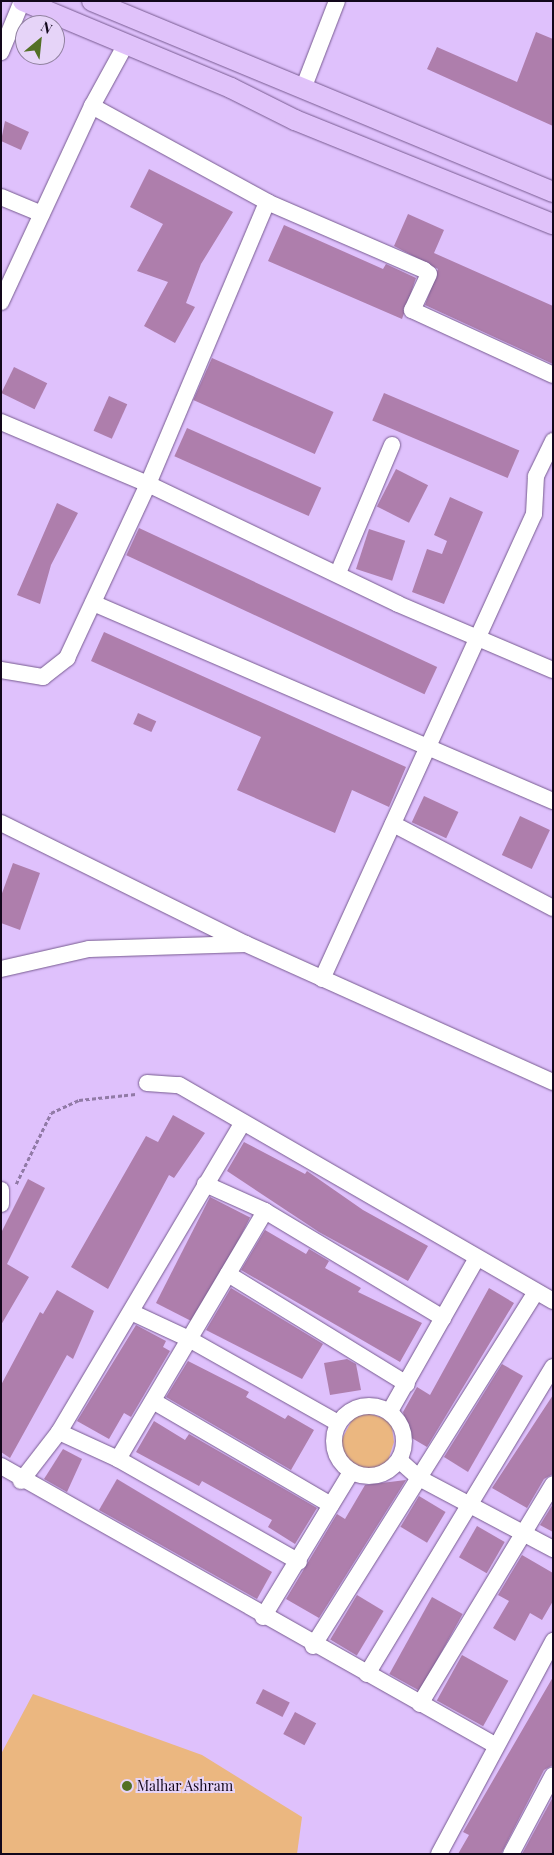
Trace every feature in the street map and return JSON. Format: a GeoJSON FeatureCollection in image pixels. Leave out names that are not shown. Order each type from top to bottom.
{"type":"FeatureCollection","features":[{"type":"Feature","properties":{"kind":"main road"},"geometry":{"type":"LineString","coordinates":[[23,1],[126,44],[295,120],[553,224]]}},
{"type":"Feature","properties":{"kind":"main road"},"geometry":{"type":"LineString","coordinates":[[92,1],[553,192]]}},
{"type":"Feature","properties":{"kind":"street"},"geometry":{"type":"LineString","coordinates":[[1,52],[23,1]]}},
{"type":"Feature","properties":{"kind":"street"},"geometry":{"type":"LineString","coordinates":[[303,89],[338,1]]}},
{"type":"Feature","properties":{"kind":"street"},"geometry":{"type":"LineString","coordinates":[[1,302],[92,106],[126,44]]}},
{"type":"Feature","properties":{"kind":"street"},"geometry":{"type":"LineString","coordinates":[[92,106],[267,202],[424,270],[429,274],[412,310],[553,375]]}},
{"type":"Feature","properties":{"kind":"street"},"geometry":{"type":"LineString","coordinates":[[1,197],[42,214]]}},
{"type":"Feature","properties":{"kind":"street"},"geometry":{"type":"LineString","coordinates":[[1,670],[16,676],[54,673],[67,658],[148,484],[267,202]]}},
{"type":"Feature","properties":{"kind":"street"},"geometry":{"type":"LineString","coordinates":[[1,422],[148,484],[338,574],[553,670]]}},
{"type":"Feature","properties":{"kind":"street"},"geometry":{"type":"LineString","coordinates":[[322,979],[534,514],[536,476],[553,441]]}},
{"type":"Feature","properties":{"kind":"street"},"geometry":{"type":"LineString","coordinates":[[338,574],[392,445]]}},
{"type":"Feature","properties":{"kind":"street"},"geometry":{"type":"LineString","coordinates":[[93,603],[429,745],[553,801]]}},
{"type":"Feature","properties":{"kind":"street"},"geometry":{"type":"LineString","coordinates":[[1,823],[246,944],[553,1082]]}},
{"type":"Feature","properties":{"kind":"street"},"geometry":{"type":"LineString","coordinates":[[393,824],[553,908]]}},
{"type":"Feature","properties":{"kind":"street"},"geometry":{"type":"LineString","coordinates":[[1,968],[89,949],[246,944]]}},
{"type":"Feature","properties":{"kind":"street"},"geometry":{"type":"LineString","coordinates":[[147,1083],[179,1085],[553,1302]]}},
{"type":"Feature","properties":{"kind":"street"},"geometry":{"type":"LineString","coordinates":[[21,1481],[59,1432],[243,1122]]}},
{"type":"Feature","properties":{"kind":"street"},"geometry":{"type":"LineString","coordinates":[[205,1184],[265,1211],[443,1318]]}},
{"type":"Feature","properties":{"kind":"street"},"geometry":{"type":"LineString","coordinates":[[118,1459],[265,1211]]}},
{"type":"Feature","properties":{"kind":"street"},"geometry":{"type":"LineString","coordinates":[[390,1411],[477,1258]]}},
{"type":"Feature","properties":{"kind":"street"},"geometry":{"type":"LineString","coordinates":[[228,1274],[407,1384]]}},
{"type":"Feature","properties":{"kind":"street"},"geometry":{"type":"LineString","coordinates":[[312,1646],[536,1292]]}},
{"type":"Feature","properties":{"kind":"street"},"geometry":{"type":"LineString","coordinates":[[131,1312],[189,1339],[338,1423]]}},
{"type":"Feature","properties":{"kind":"street"},"geometry":{"type":"LineString","coordinates":[[367,1674],[467,1504],[553,1367]]}},
{"type":"Feature","properties":{"kind":"street"},"geometry":{"type":"LineString","coordinates":[[153,1400],[331,1505]]}},
{"type":"Feature","properties":{"kind":"street"},"geometry":{"type":"LineString","coordinates":[[360,1407],[390,1411],[403,1433],[399,1460],[378,1476],[351,1472],[334,1450],[338,1423],[360,1407]]}},
{"type":"Feature","properties":{"kind":"street"},"geometry":{"type":"LineString","coordinates":[[59,1432],[118,1459],[299,1562]]}},
{"type":"Feature","properties":{"kind":"street"},"geometry":{"type":"LineString","coordinates":[[399,1460],[419,1478],[521,1534],[553,1549]]}},
{"type":"Feature","properties":{"kind":"street"},"geometry":{"type":"LineString","coordinates":[[1,1466],[21,1481],[312,1646],[367,1674],[495,1745]]}},
{"type":"Feature","properties":{"kind":"street"},"geometry":{"type":"LineString","coordinates":[[263,1617],[299,1562],[351,1472]]}},
{"type":"Feature","properties":{"kind":"street"},"geometry":{"type":"LineString","coordinates":[[420,1704],[521,1534],[553,1484]]}},
{"type":"Feature","properties":{"kind":"street"},"geometry":{"type":"LineString","coordinates":[[439,1854],[495,1745],[553,1641]]}},
{"type":"Feature","properties":{"kind":"street"},"geometry":{"type":"LineString","coordinates":[[511,1854],[553,1775]]}},
{"type":"Feature","properties":{"kind":"path"},"geometry":{"type":"LineString","coordinates":[[2,1197],[10,1193],[28,1164],[51,1114],[79,1100],[135,1095],[147,1083]]}},
{"type":"Feature","properties":{"kind":"shaded area"},"geometry":{"type":"Polygon","coordinates":[[[368,1413],[391,1421],[394,1442],[385,1470],[348,1466],[341,1441],[353,1418],[368,1413]]]}},
{"type":"Feature","properties":{"kind":"shaded area","name":"Malhar Ashram"},"geometry":{"type":"Polygon","coordinates":[[[33,1694],[202,1755],[302,1817],[297,1854],[1,1854],[1,1754],[33,1694]]]}},
{"type":"Feature","properties":{"kind":"building"},"geometry":{"type":"Polygon","coordinates":[[[536,32],[553,39],[553,126],[427,69],[437,47],[517,82],[536,32]]]}},
{"type":"Feature","properties":{"kind":"building"},"geometry":{"type":"Polygon","coordinates":[[[5,121],[29,132],[21,150],[1,141],[5,121]]]}},
{"type":"Feature","properties":{"kind":"building"},"geometry":{"type":"Polygon","coordinates":[[[149,169],[233,212],[201,264],[186,303],[195,307],[175,343],[144,326],[168,282],[137,271],[163,224],[130,207],[149,169]]]}},
{"type":"Feature","properties":{"kind":"building"},"geometry":{"type":"Polygon","coordinates":[[[408,214],[444,230],[434,253],[553,306],[553,364],[425,305],[438,269],[394,246],[408,214]]]}},
{"type":"Feature","properties":{"kind":"building"},"geometry":{"type":"Polygon","coordinates":[[[284,225],[383,269],[386,264],[416,278],[402,319],[268,261],[284,225]]]}},
{"type":"Feature","properties":{"kind":"building"},"geometry":{"type":"Polygon","coordinates":[[[212,358],[334,412],[315,454],[193,400],[212,358]]]}},
{"type":"Feature","properties":{"kind":"building"},"geometry":{"type":"Polygon","coordinates":[[[14,367],[47,383],[35,409],[1,393],[14,367]]]}},
{"type":"Feature","properties":{"kind":"building"},"geometry":{"type":"Polygon","coordinates":[[[384,393],[519,450],[508,478],[372,421],[384,393]]]}},
{"type":"Feature","properties":{"kind":"building"},"geometry":{"type":"Polygon","coordinates":[[[109,396],[127,404],[112,439],[94,431],[109,396]]]}},
{"type":"Feature","properties":{"kind":"building"},"geometry":{"type":"Polygon","coordinates":[[[187,428],[321,488],[309,516],[174,456],[187,428]]]}},
{"type":"Feature","properties":{"kind":"building"},"geometry":{"type":"Polygon","coordinates":[[[396,469],[428,485],[409,523],[377,506],[396,469]]]}},
{"type":"Feature","properties":{"kind":"building"},"geometry":{"type":"Polygon","coordinates":[[[450,497],[483,512],[444,604],[412,592],[427,549],[442,554],[447,541],[434,535],[450,497]]]}},
{"type":"Feature","properties":{"kind":"building"},"geometry":{"type":"Polygon","coordinates":[[[57,503],[78,513],[51,565],[40,604],[17,595],[57,503]]]}},
{"type":"Feature","properties":{"kind":"building"},"geometry":{"type":"Polygon","coordinates":[[[139,528],[437,667],[424,694],[126,555],[139,528]]]}},
{"type":"Feature","properties":{"kind":"building"},"geometry":{"type":"Polygon","coordinates":[[[369,529],[405,541],[392,581],[356,569],[369,529]]]}},
{"type":"Feature","properties":{"kind":"building"},"geometry":{"type":"Polygon","coordinates":[[[104,632],[406,767],[389,807],[352,790],[335,833],[237,790],[261,737],[91,661],[104,632]]]}},
{"type":"Feature","properties":{"kind":"building"},"geometry":{"type":"Polygon","coordinates":[[[138,713],[156,721],[151,732],[133,724],[138,713]]]}},
{"type":"Feature","properties":{"kind":"building"},"geometry":{"type":"Polygon","coordinates":[[[424,796],[458,812],[446,838],[412,822],[424,796]]]}},
{"type":"Feature","properties":{"kind":"building"},"geometry":{"type":"Polygon","coordinates":[[[520,816],[550,830],[532,869],[502,855],[520,816]]]}},
{"type":"Feature","properties":{"kind":"building"},"geometry":{"type":"Polygon","coordinates":[[[13,863],[40,873],[20,930],[1,923],[1,896],[13,863]]]}},
{"type":"Feature","properties":{"kind":"building"},"geometry":{"type":"Polygon","coordinates":[[[173,1115],[205,1133],[174,1178],[169,1175],[108,1289],[71,1267],[146,1136],[158,1142],[173,1115]]]}},
{"type":"Feature","properties":{"kind":"building"},"geometry":{"type":"Polygon","coordinates":[[[244,1142],[305,1174],[307,1171],[363,1210],[428,1246],[408,1281],[319,1232],[227,1171],[244,1142]]]}},
{"type":"Feature","properties":{"kind":"building"},"geometry":{"type":"Polygon","coordinates":[[[28,1179],[45,1188],[7,1264],[29,1277],[1,1325],[1,1233],[28,1179]]]}},
{"type":"Feature","properties":{"kind":"building"},"geometry":{"type":"Polygon","coordinates":[[[210,1197],[250,1217],[196,1323],[156,1303],[210,1197]]]}},
{"type":"Feature","properties":{"kind":"building"},"geometry":{"type":"Polygon","coordinates":[[[265,1230],[306,1254],[309,1249],[329,1261],[325,1268],[361,1288],[358,1292],[422,1323],[400,1362],[241,1270],[265,1230]]]}},
{"type":"Feature","properties":{"kind":"building"},"geometry":{"type":"Polygon","coordinates":[[[231,1288],[323,1344],[302,1379],[206,1330],[231,1288]]]}},
{"type":"Feature","properties":{"kind":"building"},"geometry":{"type":"Polygon","coordinates":[[[489,1288],[514,1303],[427,1447],[410,1437],[403,1412],[417,1387],[430,1395],[489,1288]]]}},
{"type":"Feature","properties":{"kind":"building"},"geometry":{"type":"Polygon","coordinates":[[[57,1290],[94,1311],[73,1359],[67,1355],[10,1458],[1,1452],[1,1385],[40,1312],[43,1314],[57,1290]]]}},
{"type":"Feature","properties":{"kind":"building"},"geometry":{"type":"Polygon","coordinates":[[[136,1325],[166,1341],[163,1347],[170,1351],[131,1417],[124,1413],[109,1439],[77,1421],[136,1325]]]}},
{"type":"Feature","properties":{"kind":"building"},"geometry":{"type":"Polygon","coordinates":[[[347,1359],[356,1364],[361,1390],[330,1395],[324,1363],[347,1359]]]}},
{"type":"Feature","properties":{"kind":"building"},"geometry":{"type":"Polygon","coordinates":[[[188,1361],[249,1392],[246,1397],[285,1419],[288,1415],[314,1430],[291,1470],[166,1397],[188,1361]]]}},
{"type":"Feature","properties":{"kind":"building"},"geometry":{"type":"Polygon","coordinates":[[[502,1364],[523,1376],[468,1472],[444,1457],[502,1364]]]}},
{"type":"Feature","properties":{"kind":"building"},"geometry":{"type":"Polygon","coordinates":[[[553,1395],[553,1474],[544,1479],[527,1508],[492,1488],[553,1395]]]}},
{"type":"Feature","properties":{"kind":"building"},"geometry":{"type":"Polygon","coordinates":[[[154,1421],[185,1440],[189,1434],[317,1508],[295,1544],[268,1527],[272,1520],[202,1481],[199,1486],[136,1452],[154,1421]]]}},
{"type":"Feature","properties":{"kind":"building"},"geometry":{"type":"Polygon","coordinates":[[[63,1449],[82,1459],[67,1492],[44,1479],[63,1449]]]}},
{"type":"Feature","properties":{"kind":"building"},"geometry":{"type":"Polygon","coordinates":[[[117,1479],[272,1572],[257,1599],[99,1510],[117,1479]]]}},
{"type":"Feature","properties":{"kind":"building"},"geometry":{"type":"Polygon","coordinates":[[[406,1480],[319,1618],[286,1599],[337,1514],[345,1519],[365,1485],[406,1480]]]}},
{"type":"Feature","properties":{"kind":"building"},"geometry":{"type":"Polygon","coordinates":[[[419,1496],[446,1512],[427,1543],[400,1527],[419,1496]]]}},
{"type":"Feature","properties":{"kind":"building"},"geometry":{"type":"Polygon","coordinates":[[[553,1504],[553,1532],[540,1525],[553,1504]]]}},
{"type":"Feature","properties":{"kind":"building"},"geometry":{"type":"Polygon","coordinates":[[[477,1526],[505,1542],[487,1573],[459,1557],[477,1526]]]}},
{"type":"Feature","properties":{"kind":"building"},"geometry":{"type":"Polygon","coordinates":[[[522,1555],[553,1573],[553,1601],[542,1620],[530,1613],[515,1641],[493,1628],[509,1601],[498,1595],[522,1555]]]}},
{"type":"Feature","properties":{"kind":"building"},"geometry":{"type":"Polygon","coordinates":[[[357,1595],[384,1611],[357,1656],[330,1640],[357,1595]]]}},
{"type":"Feature","properties":{"kind":"building"},"geometry":{"type":"Polygon","coordinates":[[[432,1597],[463,1614],[420,1691],[389,1674],[432,1597]]]}},
{"type":"Feature","properties":{"kind":"building"},"geometry":{"type":"Polygon","coordinates":[[[462,1655],[508,1681],[483,1726],[437,1700],[462,1655]]]}},
{"type":"Feature","properties":{"kind":"building"},"geometry":{"type":"Polygon","coordinates":[[[553,1677],[553,1765],[544,1770],[501,1854],[458,1854],[469,1835],[463,1832],[553,1677]]]}},
{"type":"Feature","properties":{"kind":"building"},"geometry":{"type":"Polygon","coordinates":[[[263,1689],[290,1703],[282,1717],[256,1703],[263,1689]]]}},
{"type":"Feature","properties":{"kind":"building"},"geometry":{"type":"Polygon","coordinates":[[[295,1712],[316,1723],[304,1745],[283,1734],[295,1712]]]}},
{"type":"Feature","properties":{"kind":"building"},"geometry":{"type":"Polygon","coordinates":[[[553,1797],[553,1854],[522,1854],[553,1797]]]}},
{"type":"Feature","properties":{"kind":"place","name":"Malhar Ashram"},"geometry":{"type":"Point","coordinates":[127,1786]}}]}
